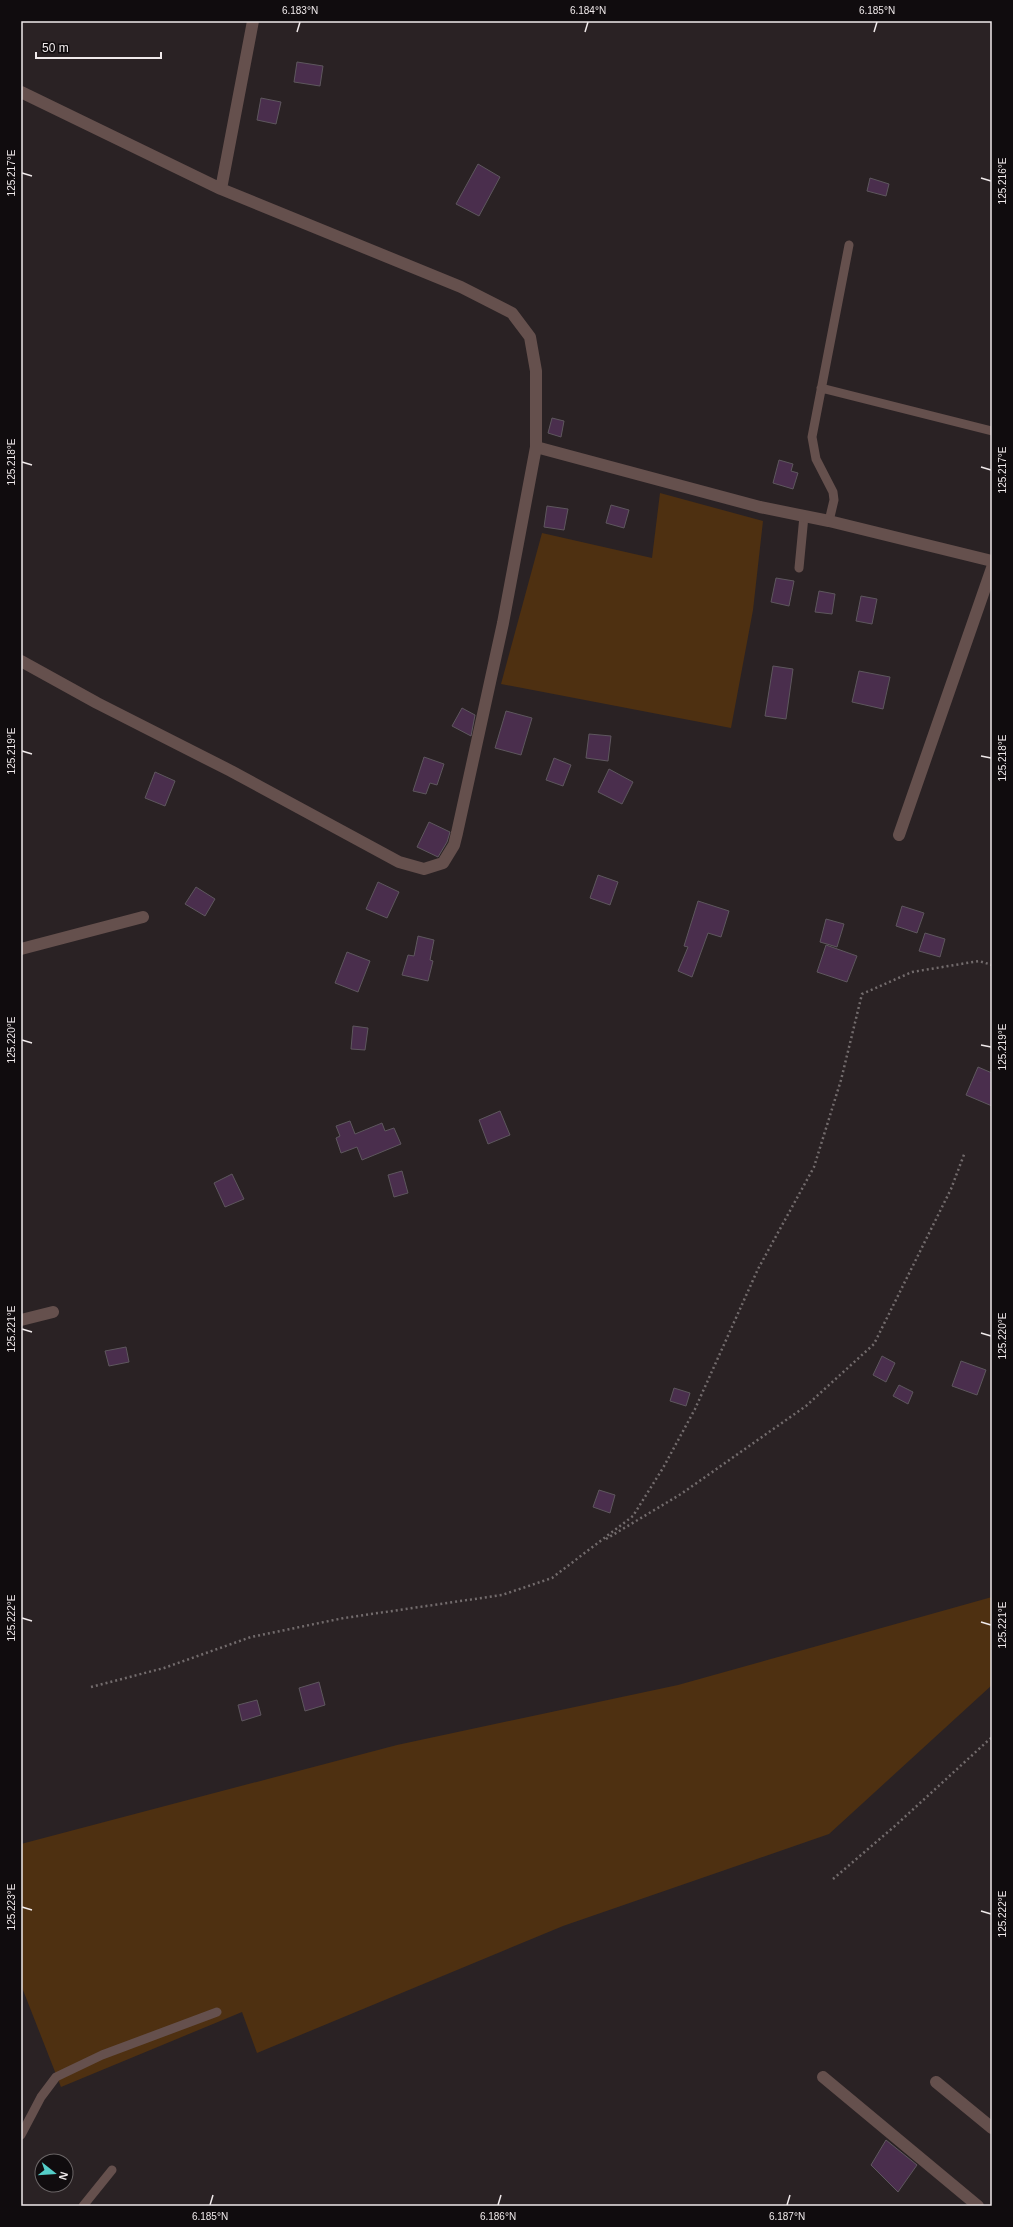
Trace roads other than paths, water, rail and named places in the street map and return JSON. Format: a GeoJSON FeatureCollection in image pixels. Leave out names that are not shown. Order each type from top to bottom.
{"type":"FeatureCollection","features":[{"type":"Feature","properties":{"kind":"street"},"geometry":{"type":"LineString","coordinates":[[221,190],[253,21]]}},
{"type":"Feature","properties":{"kind":"street"},"geometry":{"type":"LineString","coordinates":[[21,92],[221,190],[461,286],[512,313],[530,337],[534,353],[536,384],[536,447],[503,623],[457,833],[443,863],[433,868],[424,869],[399,862],[231,771],[97,703],[21,661]]}},
{"type":"Feature","properties":{"kind":"street"},"geometry":{"type":"LineString","coordinates":[[536,447],[708,493],[992,561]]}},
{"type":"Feature","properties":{"kind":"street"},"geometry":{"type":"LineString","coordinates":[[899,835],[992,568]]}},
{"type":"Feature","properties":{"kind":"street"},"geometry":{"type":"LineString","coordinates":[[21,949],[143,917]]}},
{"type":"Feature","properties":{"kind":"street"},"geometry":{"type":"LineString","coordinates":[[21,1320],[53,1312]]}},
{"type":"Feature","properties":{"kind":"street"},"geometry":{"type":"LineString","coordinates":[[823,2078],[978,2206]]}},
{"type":"Feature","properties":{"kind":"street"},"geometry":{"type":"LineString","coordinates":[[936,2082],[992,2128]]}},
{"type":"Feature","properties":{"kind":"lane"},"geometry":{"type":"LineString","coordinates":[[829,521],[834,500],[833,492],[816,459],[812,437],[849,245]]}},
{"type":"Feature","properties":{"kind":"lane"},"geometry":{"type":"LineString","coordinates":[[821,388],[992,431]]}},
{"type":"Feature","properties":{"kind":"lane"},"geometry":{"type":"LineString","coordinates":[[799,568],[804,516]]}},
{"type":"Feature","properties":{"kind":"lane"},"geometry":{"type":"LineString","coordinates":[[21,2135],[41,2097],[56,2077],[102,2055],[217,2012]]}},
{"type":"Feature","properties":{"kind":"lane"},"geometry":{"type":"LineString","coordinates":[[83,2206],[112,2170]]}}]}
